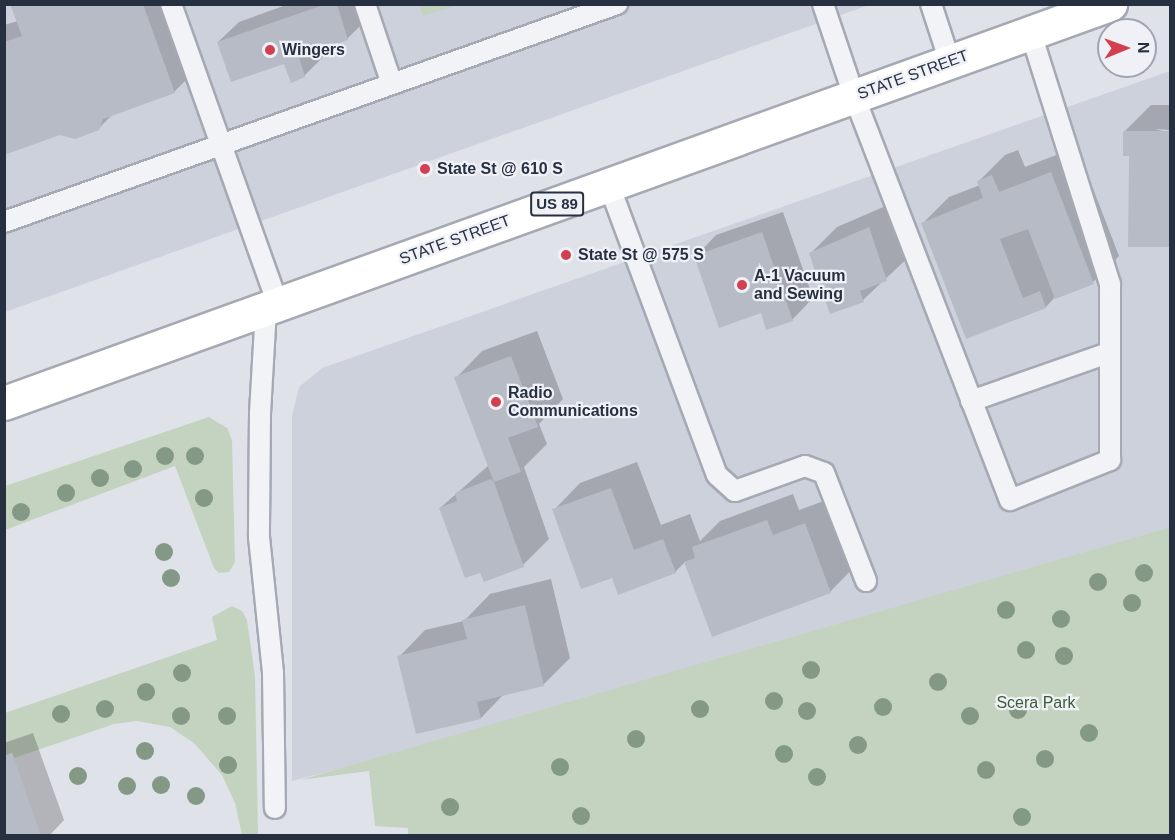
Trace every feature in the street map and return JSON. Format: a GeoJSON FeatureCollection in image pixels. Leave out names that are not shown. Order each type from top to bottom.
{"type":"FeatureCollection","features":[{"type":"Feature","properties":{"kind":"main road","name":"STATE STREET"},"geometry":{"type":"LineString","coordinates":[[4,403],[1110,4]]}},
{"type":"Feature","properties":{"kind":"lane"},"geometry":{"type":"LineString","coordinates":[[171,4],[221,145],[272,306],[260,414],[259,537],[273,673],[275,808]]}},
{"type":"Feature","properties":{"kind":"lane"},"geometry":{"type":"LineString","coordinates":[[364,4],[392,84]]}},
{"type":"Feature","properties":{"kind":"lane"},"geometry":{"type":"LineString","coordinates":[[4,222],[617,4]]}},
{"type":"Feature","properties":{"kind":"lane"},"geometry":{"type":"LineString","coordinates":[[823,4],[854,96],[1010,500],[1110,460],[1108,353],[1110,284],[1031,33]]}},
{"type":"Feature","properties":{"kind":"lane"},"geometry":{"type":"LineString","coordinates":[[931,4],[950,62]]}},
{"type":"Feature","properties":{"kind":"lane"},"geometry":{"type":"LineString","coordinates":[[609,185],[717,475],[735,492],[805,466],[824,473],[866,581]]}},
{"type":"Feature","properties":{"kind":"lane"},"geometry":{"type":"LineString","coordinates":[[971,401],[1108,353]]}},
{"type":"Feature","properties":{"kind":"shaded area"},"geometry":{"type":"Polygon","coordinates":[[[5,4],[869,5],[5,312],[5,4]]]}},
{"type":"Feature","properties":{"kind":"shaded area"},"geometry":{"type":"Polygon","coordinates":[[[1170,71],[1170,527],[416,749],[292,781],[292,416],[299,387],[322,368],[1150,78],[1157,78],[1157,76],[1170,71]]]}},
{"type":"Feature","properties":{"kind":"green space"},"geometry":{"type":"Polygon","coordinates":[[[419,4],[457,4],[457,5],[423,16],[419,4]]]}},
{"type":"Feature","properties":{"kind":"green space"},"geometry":{"type":"Polygon","coordinates":[[[209,417],[227,428],[232,440],[235,562],[229,572],[219,573],[214,568],[175,466],[5,530],[5,486],[209,417]]]}},
{"type":"Feature","properties":{"kind":"green space","name":"Scera Park"},"geometry":{"type":"Polygon","coordinates":[[[1170,527],[1170,835],[408,835],[408,828],[375,826],[369,771],[300,780],[1170,527]]]}},
{"type":"Feature","properties":{"kind":"green space"},"geometry":{"type":"Polygon","coordinates":[[[232,606],[242,611],[247,620],[255,676],[258,835],[242,835],[235,803],[222,775],[194,743],[170,727],[137,721],[114,724],[14,758],[12,753],[5,756],[5,713],[217,640],[212,617],[232,606]]]}},
{"type":"Feature","properties":{"kind":"building"},"geometry":{"type":"Polygon","coordinates":[[[10,4],[143,4],[175,93],[103,119],[99,130],[75,139],[60,135],[4,155],[4,42],[22,36],[10,4]]]}},
{"type":"Feature","properties":{"kind":"building","name":"Wingers"},"geometry":{"type":"Polygon","coordinates":[[[326,4],[337,4],[348,40],[299,57],[305,77],[291,83],[284,64],[231,82],[217,42],[326,4]]]}},
{"type":"Feature","properties":{"kind":"building"},"geometry":{"type":"Polygon","coordinates":[[[1123,131],[1170,131],[1170,247],[1128,247],[1129,156],[1123,156],[1123,131]]]}},
{"type":"Feature","properties":{"kind":"building"},"geometry":{"type":"Polygon","coordinates":[[[1051,172],[1094,284],[1055,299],[1028,229],[1000,239],[1023,298],[1040,291],[1046,308],[966,339],[921,223],[983,198],[977,181],[992,175],[999,192],[1051,172]]]}},
{"type":"Feature","properties":{"kind":"building"},"geometry":{"type":"Polygon","coordinates":[[[869,227],[887,281],[860,291],[864,302],[830,314],[809,253],[869,227]]]}},
{"type":"Feature","properties":{"kind":"building","name":"A-1 Vacuum and Sewing"},"geometry":{"type":"Polygon","coordinates":[[[762,232],[793,321],[766,330],[761,313],[719,328],[694,256],[762,232]]]}},
{"type":"Feature","properties":{"kind":"building","name":"Radio Communications"},"geometry":{"type":"Polygon","coordinates":[[[511,356],[538,427],[508,438],[521,472],[494,482],[454,377],[511,356]]]}},
{"type":"Feature","properties":{"kind":"building"},"geometry":{"type":"Polygon","coordinates":[[[491,479],[524,567],[484,582],[480,573],[465,578],[439,508],[457,501],[455,493],[491,479]]]}},
{"type":"Feature","properties":{"kind":"building"},"geometry":{"type":"Polygon","coordinates":[[[611,488],[634,550],[663,539],[676,573],[618,595],[612,578],[581,589],[552,509],[611,488]]]}},
{"type":"Feature","properties":{"kind":"building"},"geometry":{"type":"Polygon","coordinates":[[[767,520],[773,535],[805,523],[831,593],[712,637],[684,562],[695,558],[692,547],[767,520]]]}},
{"type":"Feature","properties":{"kind":"building"},"geometry":{"type":"Polygon","coordinates":[[[525,605],[544,686],[477,702],[481,719],[416,734],[397,656],[467,639],[462,620],[525,605]]]}},
{"type":"Feature","properties":{"kind":"building"},"geometry":{"type":"Polygon","coordinates":[[[12,753],[41,836],[4,836],[4,756],[12,753]]]}},
{"type":"Feature","properties":{"kind":"place","name":"Wingers"},"geometry":{"type":"Point","coordinates":[270,50]}},
{"type":"Feature","properties":{"kind":"place","name":"State St @ 610 S"},"geometry":{"type":"Point","coordinates":[425,169]}},
{"type":"Feature","properties":{"kind":"place","name":"State St @ 575 S"},"geometry":{"type":"Point","coordinates":[566,255]}},
{"type":"Feature","properties":{"kind":"place","name":"A-1 Vacuum and Sewing"},"geometry":{"type":"Point","coordinates":[742,285]}},
{"type":"Feature","properties":{"kind":"place","name":"Radio Communications"},"geometry":{"type":"Point","coordinates":[496,402]}}]}
